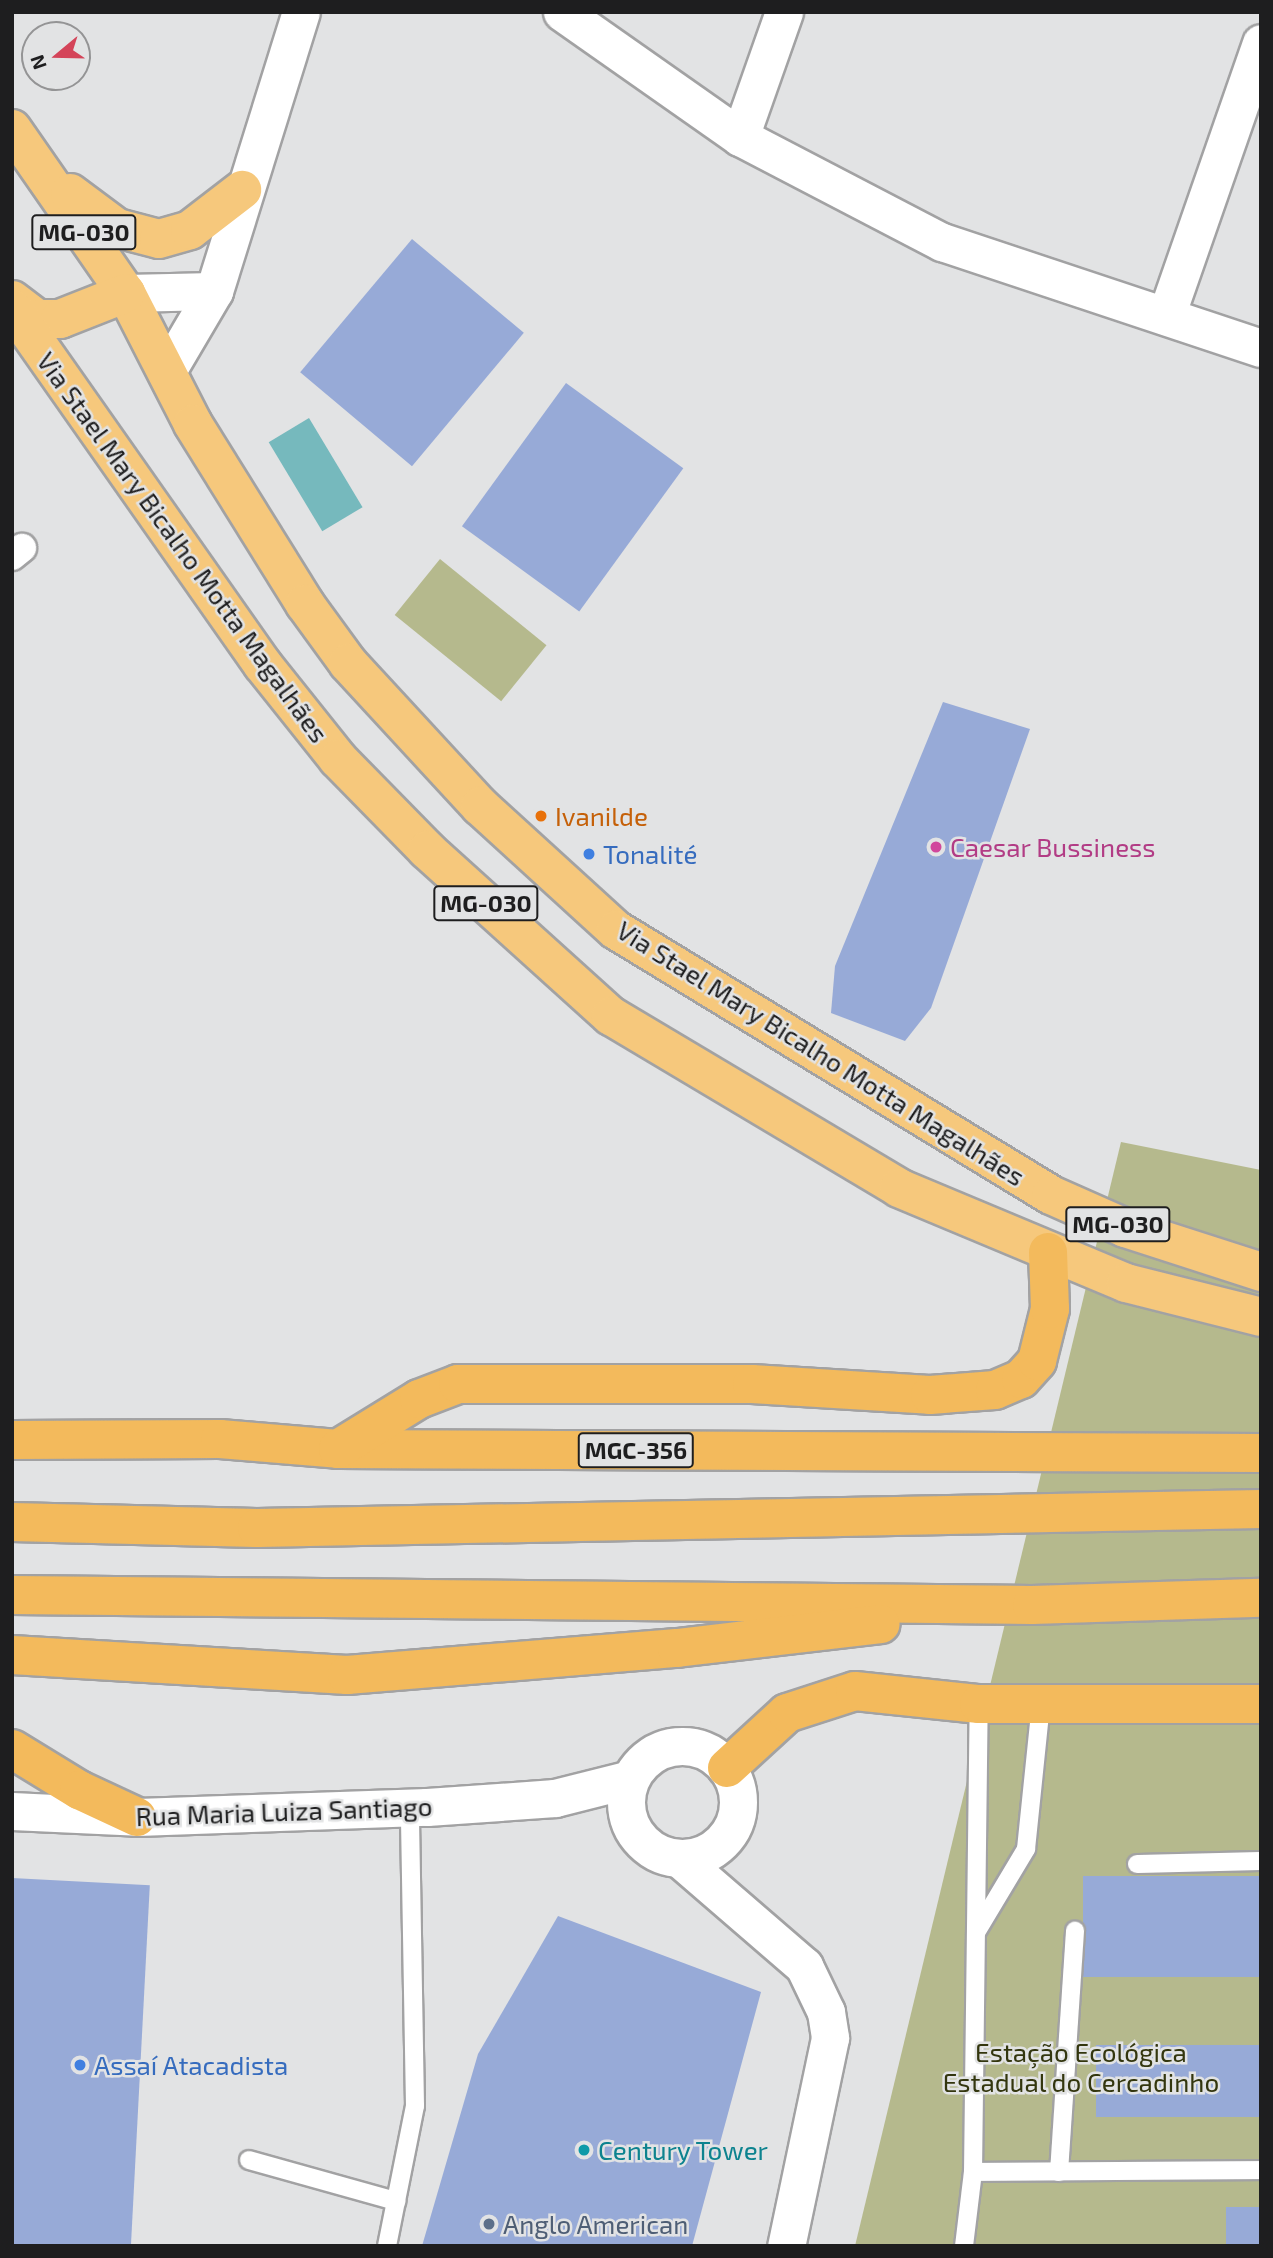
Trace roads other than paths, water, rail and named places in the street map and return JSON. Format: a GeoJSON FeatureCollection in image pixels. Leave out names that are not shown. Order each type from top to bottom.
{"type":"FeatureCollection","features":[{"type":"Feature","properties":{"kind":"highway","name":"Via Stael Mary Bicalho Motta Magalhães"},"geometry":{"type":"LineString","coordinates":[[12,129],[126,293],[193,424],[277,559],[348,663],[480,806],[615,930],[1051,1195],[1125,1228],[1261,1272]]}},
{"type":"Feature","properties":{"kind":"highway"},"geometry":{"type":"LineString","coordinates":[[42,171],[117,228],[159,239],[190,230],[242,190]]}},
{"type":"Feature","properties":{"kind":"highway"},"geometry":{"type":"LineString","coordinates":[[12,300],[37,319],[60,319],[126,293]]}},
{"type":"Feature","properties":{"kind":"highway","name":"Via Stael Mary Bicalho Motta Magalhães"},"geometry":{"type":"LineString","coordinates":[[12,308],[262,665],[338,759],[427,850],[611,1016],[900,1188],[1048,1252]]}},
{"type":"Feature","properties":{"kind":"highway"},"geometry":{"type":"LineString","coordinates":[[338,1449],[419,1399],[458,1384],[752,1384],[930,1395],[995,1390],[1021,1379],[1037,1361],[1049,1309],[1048,1252]]}},
{"type":"Feature","properties":{"kind":"highway","name":"MG-030"},"geometry":{"type":"LineString","coordinates":[[1048,1252],[1126,1283],[1261,1317]]}},
{"type":"Feature","properties":{"kind":"highway","name":"MGC-356"},"geometry":{"type":"LineString","coordinates":[[12,1440],[220,1439],[338,1449],[1261,1453]]}},
{"type":"Feature","properties":{"kind":"highway"},"geometry":{"type":"LineString","coordinates":[[12,1522],[257,1528],[1261,1509]]}},
{"type":"Feature","properties":{"kind":"highway"},"geometry":{"type":"LineString","coordinates":[[12,1595],[1032,1605],[1261,1598]]}},
{"type":"Feature","properties":{"kind":"highway"},"geometry":{"type":"LineString","coordinates":[[12,1655],[347,1675],[677,1648],[1032,1605]]}},
{"type":"Feature","properties":{"kind":"highway"},"geometry":{"type":"LineString","coordinates":[[727,1768],[787,1713],[855,1691],[979,1704],[1261,1704]]}},
{"type":"Feature","properties":{"kind":"highway"},"geometry":{"type":"LineString","coordinates":[[12,1749],[79,1790],[137,1816]]}},
{"type":"Feature","properties":{"kind":"street"},"geometry":{"type":"LineString","coordinates":[[167,371],[214,291],[242,190],[301,12]]}},
{"type":"Feature","properties":{"kind":"street"},"geometry":{"type":"LineString","coordinates":[[562,12],[740,137],[942,242],[1261,348]]}},
{"type":"Feature","properties":{"kind":"street"},"geometry":{"type":"LineString","coordinates":[[740,137],[784,12]]}},
{"type":"Feature","properties":{"kind":"street"},"geometry":{"type":"LineString","coordinates":[[1166,316],[1261,43]]}},
{"type":"Feature","properties":{"kind":"street"},"geometry":{"type":"LineString","coordinates":[[126,293],[214,291]]}},
{"type":"Feature","properties":{"kind":"street"},"geometry":{"type":"LineString","coordinates":[[680,1859],[715,1849],[736,1820],[736,1784],[727,1768],[713,1755],[675,1746],[641,1762],[631,1779],[627,1816],[646,1846],[680,1859],[804,1966],[826,2012],[830,2038],[786,2246]]}},
{"type":"Feature","properties":{"kind":"street","name":"Rua Maria Luiza Santiago"},"geometry":{"type":"LineString","coordinates":[[12,1811],[137,1816],[410,1807],[555,1798],[631,1779]]}},
{"type":"Feature","properties":{"kind":"street","name":"Rua Maria Luiza Santiago"},"geometry":{"type":"LineString","coordinates":[[555,1798],[627,1816]]}},
{"type":"Feature","properties":{"kind":"lane"},"geometry":{"type":"LineString","coordinates":[[964,2246],[973,2172],[979,1704]]}},
{"type":"Feature","properties":{"kind":"lane"},"geometry":{"type":"LineString","coordinates":[[977,1931],[1026,1849],[1041,1705]]}},
{"type":"Feature","properties":{"kind":"lane"},"geometry":{"type":"LineString","coordinates":[[387,2246],[415,2106],[410,1807]]}},
{"type":"Feature","properties":{"kind":"lane"},"geometry":{"type":"LineString","coordinates":[[1137,1864],[1261,1861]]}},
{"type":"Feature","properties":{"kind":"lane"},"geometry":{"type":"LineString","coordinates":[[1059,2172],[1075,1931]]}},
{"type":"Feature","properties":{"kind":"lane"},"geometry":{"type":"LineString","coordinates":[[249,2160],[396,2201]]}},
{"type":"Feature","properties":{"kind":"lane"},"geometry":{"type":"LineString","coordinates":[[973,2172],[1261,2170]]}},
{"type":"Feature","properties":{"kind":"water"},"geometry":{"type":"Polygon","coordinates":[[[309,418],[363,507],[322,531],[269,442],[309,418]]]}},
{"type":"Feature","properties":{"kind":"place","name":"Ivanilde"},"geometry":{"type":"Point","coordinates":[541,816]}},
{"type":"Feature","properties":{"kind":"place","name":"Caesar Bussiness"},"geometry":{"type":"Point","coordinates":[936,847]}},
{"type":"Feature","properties":{"kind":"place","name":"Tonalité"},"geometry":{"type":"Point","coordinates":[589,854]}},
{"type":"Feature","properties":{"kind":"place","name":"Assaí Atacadista"},"geometry":{"type":"Point","coordinates":[80,2065]}},
{"type":"Feature","properties":{"kind":"place","name":"Century Tower"},"geometry":{"type":"Point","coordinates":[584,2150]}},
{"type":"Feature","properties":{"kind":"place","name":"Anglo American"},"geometry":{"type":"Point","coordinates":[489,2224]}},
{"type":"Feature","properties":{"kind":"park label","name":"Estação Ecológica Estadual do Cercadinho"},"geometry":{"type":"Point","coordinates":[1081,2067]}}]}
